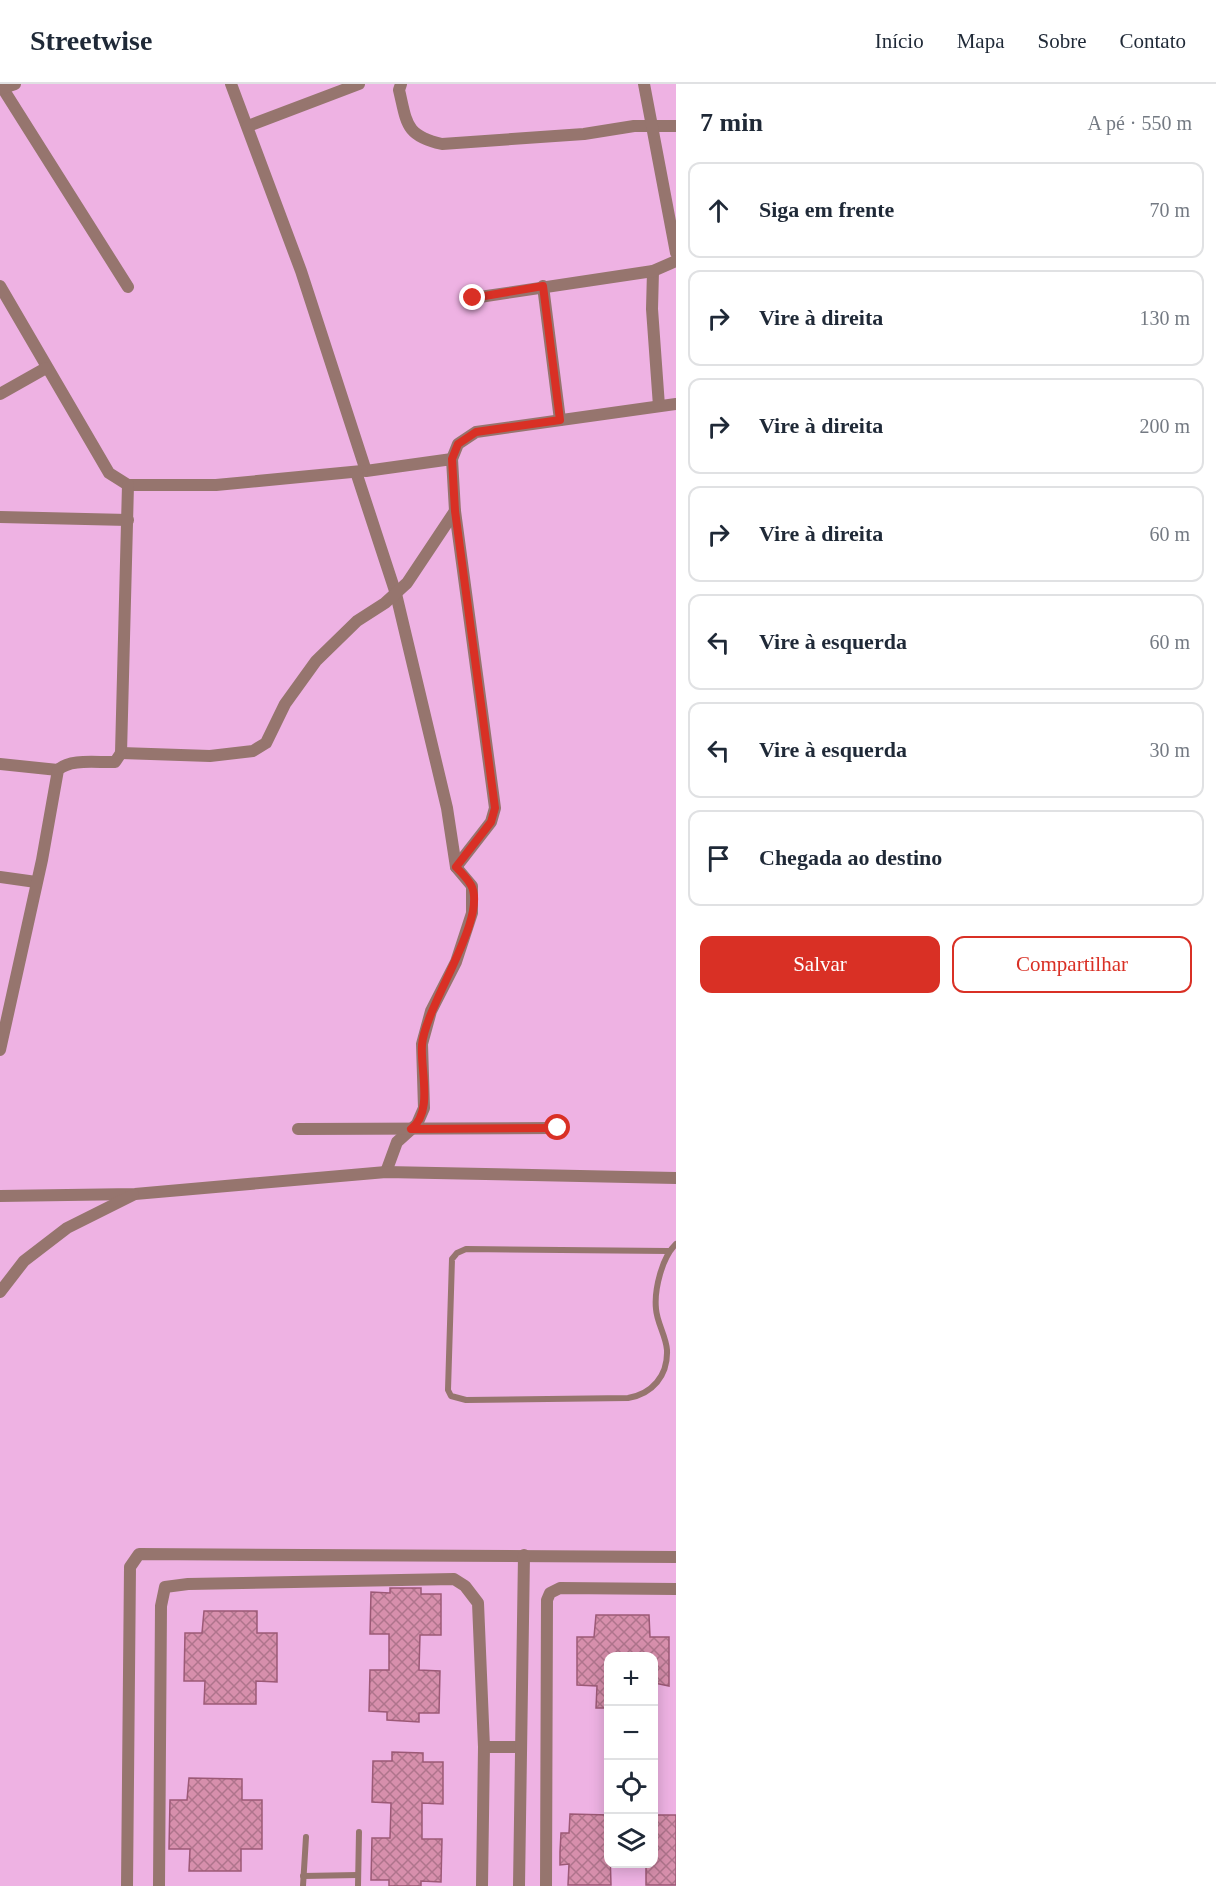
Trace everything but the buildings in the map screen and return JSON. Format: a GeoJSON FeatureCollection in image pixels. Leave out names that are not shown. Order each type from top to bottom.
{"type":"FeatureCollection","features":[{"type":"Feature","properties":{"kind":"street"},"geometry":{"type":"LineString","coordinates":[[231,84],[301,271],[396,594],[447,808],[456,867],[472,886],[472,913],[456,962],[431,1011],[422,1044],[424,1108],[417,1124],[397,1142],[386,1172]]}},
{"type":"Feature","properties":{"kind":"street"},"geometry":{"type":"LineString","coordinates":[[248,126],[358,84]]}},
{"type":"Feature","properties":{"kind":"street"},"geometry":{"type":"LineString","coordinates":[[401,84],[399,90],[408,126],[420,140],[442,144],[584,134],[651,125],[676,126]]}},
{"type":"Feature","properties":{"kind":"street"},"geometry":{"type":"LineString","coordinates":[[644,84],[676,254]]}},
{"type":"Feature","properties":{"kind":"street"},"geometry":{"type":"LineString","coordinates":[[5,86],[128,287]]}},
{"type":"Feature","properties":{"kind":"street"},"geometry":{"type":"LineString","coordinates":[[473,298],[654,271],[676,261]]}},
{"type":"Feature","properties":{"kind":"street"},"geometry":{"type":"LineString","coordinates":[[654,271],[652,309],[659,406]]}},
{"type":"Feature","properties":{"kind":"street"},"geometry":{"type":"LineString","coordinates":[[0,286],[109,473],[128,485],[216,485],[361,471],[452,459]]}},
{"type":"Feature","properties":{"kind":"street"},"geometry":{"type":"LineString","coordinates":[[543,286],[560,420]]}},
{"type":"Feature","properties":{"kind":"street"},"geometry":{"type":"LineString","coordinates":[[0,394],[46,368]]}},
{"type":"Feature","properties":{"kind":"street"},"geometry":{"type":"LineString","coordinates":[[456,867],[491,822],[495,808],[455,511],[452,459],[458,444],[476,432],[676,404]]}},
{"type":"Feature","properties":{"kind":"street"},"geometry":{"type":"LineString","coordinates":[[0,1050],[58,770],[63,765],[115,762],[122,753],[128,485]]}},
{"type":"Feature","properties":{"kind":"street"},"geometry":{"type":"LineString","coordinates":[[122,753],[210,756],[253,751],[266,743],[285,704],[316,661],[357,621],[396,594],[420,565],[455,511]]}},
{"type":"Feature","properties":{"kind":"street"},"geometry":{"type":"LineString","coordinates":[[0,518],[128,520]]}},
{"type":"Feature","properties":{"kind":"street"},"geometry":{"type":"LineString","coordinates":[[0,765],[58,770]]}},
{"type":"Feature","properties":{"kind":"street"},"geometry":{"type":"LineString","coordinates":[[0,877],[36,882]]}},
{"type":"Feature","properties":{"kind":"street"},"geometry":{"type":"LineString","coordinates":[[298,1129],[558,1128]]}},
{"type":"Feature","properties":{"kind":"street"},"geometry":{"type":"LineString","coordinates":[[0,1196],[135,1194],[386,1172],[676,1178]]}},
{"type":"Feature","properties":{"kind":"street"},"geometry":{"type":"LineString","coordinates":[[0,1292],[24,1261],[67,1228],[135,1194]]}},
{"type":"Feature","properties":{"kind":"street"},"geometry":{"type":"LineString","coordinates":[[127,1886],[130,1567],[139,1554],[676,1557]]}},
{"type":"Feature","properties":{"kind":"street"},"geometry":{"type":"LineString","coordinates":[[519,1886],[524,1556]]}},
{"type":"Feature","properties":{"kind":"street"},"geometry":{"type":"LineString","coordinates":[[159,1886],[161,1606],[165,1587],[188,1584],[454,1579],[465,1586],[478,1603],[484,1747],[482,1886]]}},
{"type":"Feature","properties":{"kind":"street"},"geometry":{"type":"LineString","coordinates":[[546,1886],[547,1600],[550,1593],[560,1588],[676,1589]]}},
{"type":"Feature","properties":{"kind":"street"},"geometry":{"type":"LineString","coordinates":[[484,1747],[521,1747]]}},
{"type":"Feature","properties":{"kind":"lane"},"geometry":{"type":"LineString","coordinates":[[668,1251],[466,1249],[457,1253],[452,1259],[448,1390],[451,1396],[477,1400],[643,1396],[660,1378],[665,1365],[667,1349],[656,1309],[668,1251],[676,1244]]}},
{"type":"Feature","properties":{"kind":"lane"},"geometry":{"type":"LineString","coordinates":[[358,1886],[359,1832]]}},
{"type":"Feature","properties":{"kind":"lane"},"geometry":{"type":"LineString","coordinates":[[303,1886],[306,1837]]}},
{"type":"Feature","properties":{"kind":"lane"},"geometry":{"type":"LineString","coordinates":[[303,1876],[358,1875]]}},
{"type":"Feature","properties":{"kind":"route"},"geometry":{"type":"LineString","coordinates":[[473,298],[543,286],[560,420],[476,432],[458,444],[452,459],[455,511],[495,808],[491,822],[456,867],[472,886],[472,913],[456,962],[431,1011],[422,1044],[424,1108],[417,1124],[411,1129],[558,1128]]}}]}
